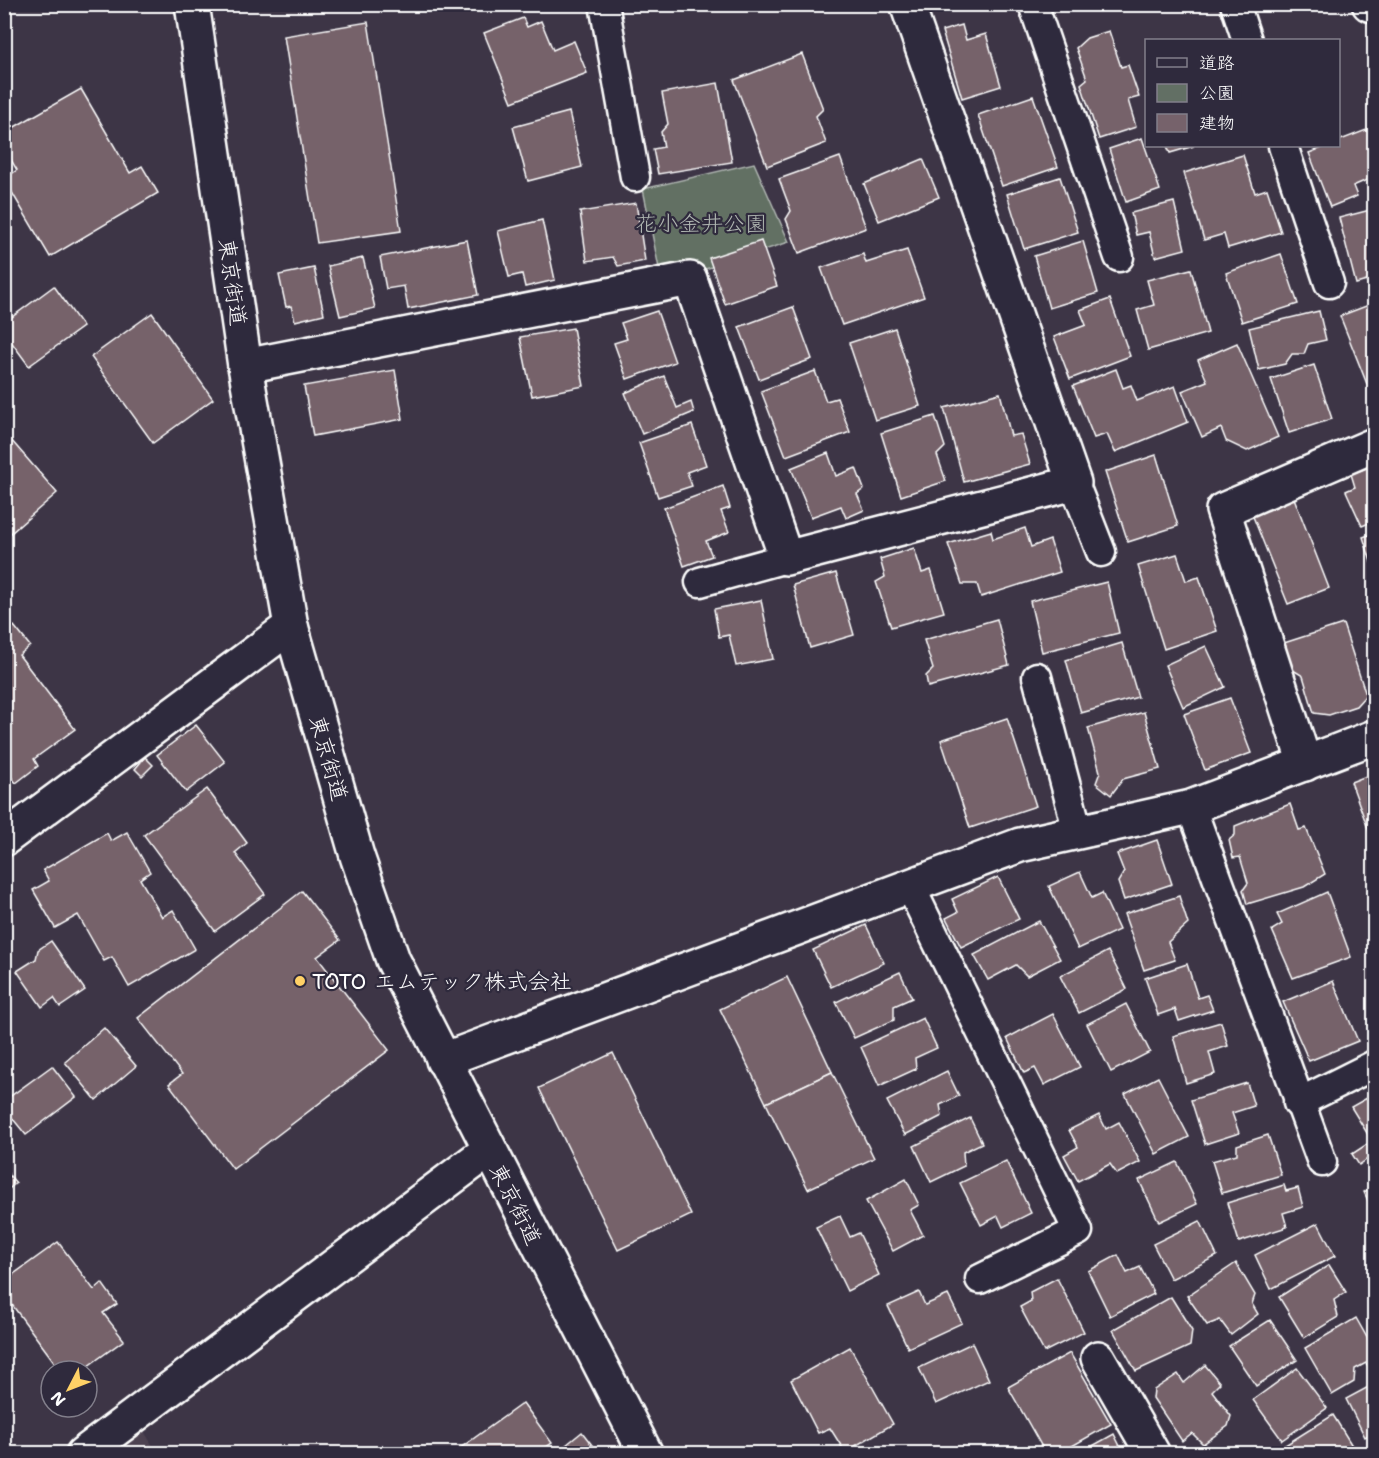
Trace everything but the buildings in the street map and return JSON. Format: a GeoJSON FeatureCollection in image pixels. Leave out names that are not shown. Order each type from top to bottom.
{"type":"FeatureCollection","features":[{"type":"Feature","properties":{"kind":"street","name":"東京街道"},"geometry":{"type":"LineString","coordinates":[[192,4],[245,366],[291,626],[357,856],[393,960],[646,1454]]}},
{"type":"Feature","properties":{"kind":"street"},"geometry":{"type":"LineString","coordinates":[[245,366],[690,279],[786,558],[1074,483],[907,4]]}},
{"type":"Feature","properties":{"kind":"street"},"geometry":{"type":"LineString","coordinates":[[1370,4],[1374,5]]}},
{"type":"Feature","properties":{"kind":"street"},"geometry":{"type":"LineString","coordinates":[[1305,764],[1222,510],[1374,445]]}},
{"type":"Feature","properties":{"kind":"street"},"geometry":{"type":"LineString","coordinates":[[4,838],[291,626]]}},
{"type":"Feature","properties":{"kind":"street"},"geometry":{"type":"LineString","coordinates":[[443,1060],[1020,845],[1191,807],[1374,737]]}},
{"type":"Feature","properties":{"kind":"street"},"geometry":{"type":"LineString","coordinates":[[83,1454],[489,1150]]}},
{"type":"Feature","properties":{"kind":"street"},"geometry":{"type":"LineString","coordinates":[[1098,1358],[1154,1454]]}},
{"type":"Feature","properties":{"kind":"lane"},"geometry":{"type":"LineString","coordinates":[[604,4],[635,177]]}},
{"type":"Feature","properties":{"kind":"lane"},"geometry":{"type":"LineString","coordinates":[[1033,4],[1119,257]]}},
{"type":"Feature","properties":{"kind":"lane"},"geometry":{"type":"LineString","coordinates":[[1235,4],[1247,39]]}},
{"type":"Feature","properties":{"kind":"lane"},"geometry":{"type":"LineString","coordinates":[[1283,147],[1329,283]]}},
{"type":"Feature","properties":{"kind":"lane"},"geometry":{"type":"LineString","coordinates":[[1074,483],[1101,552]]}},
{"type":"Feature","properties":{"kind":"lane"},"geometry":{"type":"LineString","coordinates":[[700,582],[786,558]]}},
{"type":"Feature","properties":{"kind":"lane"},"geometry":{"type":"LineString","coordinates":[[1037,677],[1078,832]]}},
{"type":"Feature","properties":{"kind":"lane"},"geometry":{"type":"LineString","coordinates":[[1191,807],[1298,1103],[1322,1162]]}},
{"type":"Feature","properties":{"kind":"lane"},"geometry":{"type":"LineString","coordinates":[[910,886],[1078,1232],[980,1280]]}},
{"type":"Feature","properties":{"kind":"lane"},"geometry":{"type":"LineString","coordinates":[[1298,1103],[1374,1065]]}},
{"type":"Feature","properties":{"kind":"shaded area"},"geometry":{"type":"Polygon","coordinates":[[[135,1416],[157,1453],[83,1454],[135,1416]]]}},
{"type":"Feature","properties":{"kind":"green space","name":"花小金井公園"},"geometry":{"type":"Polygon","coordinates":[[[754,163],[789,242],[662,283],[643,189],[754,163]]]}},
{"type":"Feature","properties":{"kind":"place","name":"TOTO エムテック株式会社"},"geometry":{"type":"Point","coordinates":[300,981]}}]}
